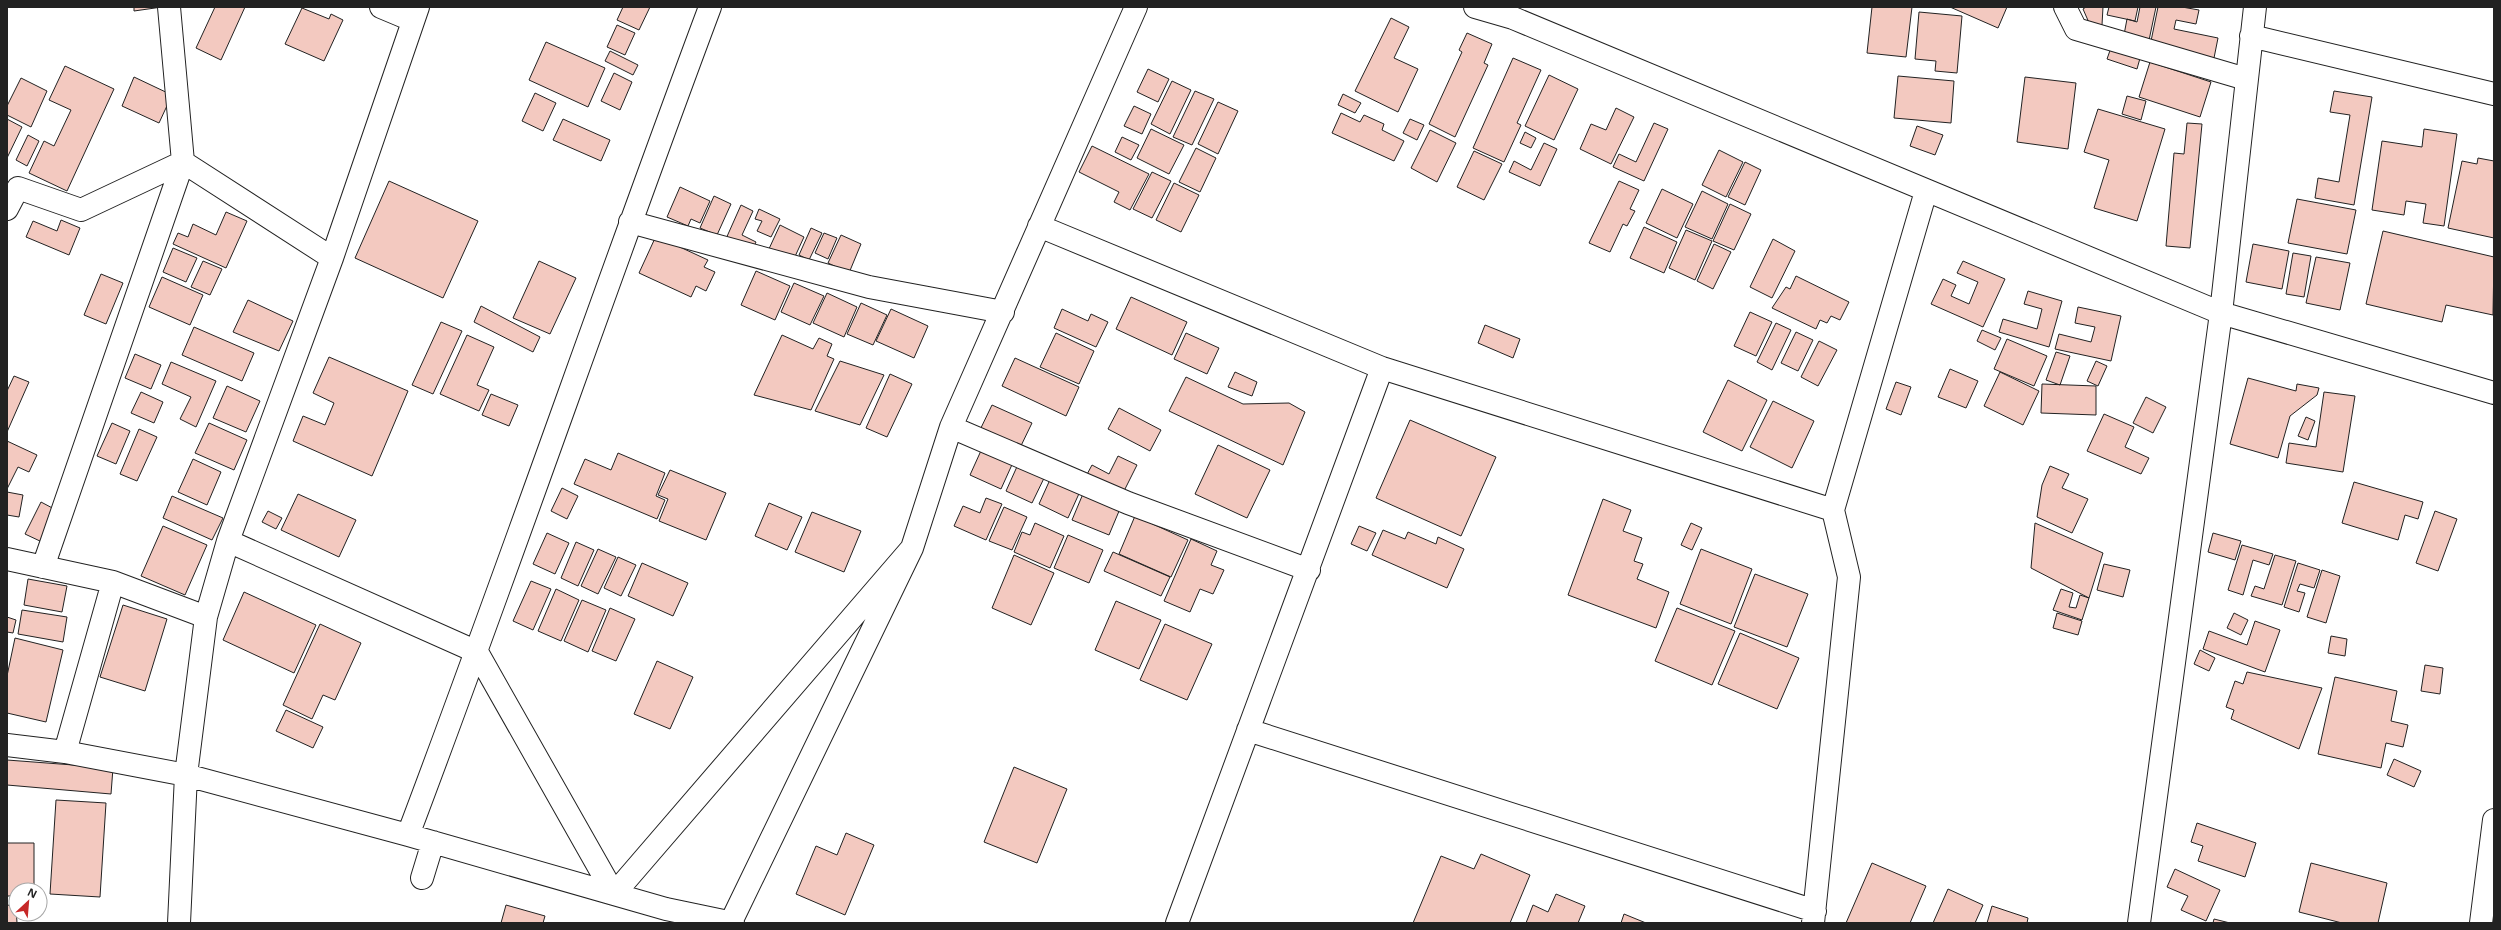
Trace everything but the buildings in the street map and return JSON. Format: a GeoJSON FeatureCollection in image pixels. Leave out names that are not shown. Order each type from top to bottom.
{"type":"FeatureCollection","features":[{"type":"Feature","properties":{"kind":"street"},"geometry":{"type":"LineString","coordinates":[[43,567],[183,162],[169,7]]}},
{"type":"Feature","properties":{"kind":"street"},"geometry":{"type":"LineString","coordinates":[[179,923],[186,775],[206,617],[228,541],[332,258],[415,14],[381,7]]}},
{"type":"Feature","properties":{"kind":"street"},"geometry":{"type":"LineString","coordinates":[[408,835],[477,652],[630,222],[710,7]]}},
{"type":"Feature","properties":{"kind":"street"},"geometry":{"type":"LineString","coordinates":[[7,745],[66,752],[186,775],[408,835],[666,909],[732,922],[912,548],[951,427],[1003,312],[1039,226],[1136,7]]}},
{"type":"Feature","properties":{"kind":"street"},"geometry":{"type":"LineString","coordinates":[[1476,7],[1514,12],[1926,191],[2221,313],[2494,392]]}},
{"type":"Feature","properties":{"kind":"street"},"geometry":{"type":"LineString","coordinates":[[2065,7],[2076,29],[2246,79]]}},
{"type":"Feature","properties":{"kind":"street"},"geometry":{"type":"LineString","coordinates":[[2139,923],[2221,313],[2255,7]]}},
{"type":"Feature","properties":{"kind":"street"},"geometry":{"type":"LineString","coordinates":[[2251,36],[2494,94]]}},
{"type":"Feature","properties":{"kind":"street"},"geometry":{"type":"LineString","coordinates":[[7,209],[18,188],[81,210],[183,162]]}},
{"type":"Feature","properties":{"kind":"street"},"geometry":{"type":"LineString","coordinates":[[183,162],[332,258]]}},
{"type":"Feature","properties":{"kind":"street"},"geometry":{"type":"LineString","coordinates":[[1248,730],[1814,917],[1850,576],[1833,510],[1926,191]]}},
{"type":"Feature","properties":{"kind":"street"},"geometry":{"type":"LineString","coordinates":[[630,222],[869,287],[1003,312]]}},
{"type":"Feature","properties":{"kind":"street"},"geometry":{"type":"LineString","coordinates":[[1039,226],[1382,368],[1833,510]]}},
{"type":"Feature","properties":{"kind":"street"},"geometry":{"type":"LineString","coordinates":[[1177,923],[1309,570],[1382,368]]}},
{"type":"Feature","properties":{"kind":"street"},"geometry":{"type":"LineString","coordinates":[[951,427],[1128,503],[1309,570]]}},
{"type":"Feature","properties":{"kind":"street"},"geometry":{"type":"LineString","coordinates":[[228,541],[477,652],[614,894]]}},
{"type":"Feature","properties":{"kind":"street"},"geometry":{"type":"LineString","coordinates":[[614,894],[912,548]]}},
{"type":"Feature","properties":{"kind":"street"},"geometry":{"type":"LineString","coordinates":[[7,559],[113,582],[206,617]]}},
{"type":"Feature","properties":{"kind":"street"},"geometry":{"type":"LineString","coordinates":[[66,752],[113,582]]}},
{"type":"Feature","properties":{"kind":"street"},"geometry":{"type":"LineString","coordinates":[[2481,923],[2494,820]]}},
{"type":"Feature","properties":{"kind":"street"},"geometry":{"type":"LineString","coordinates":[[422,878],[433,842]]}}]}
